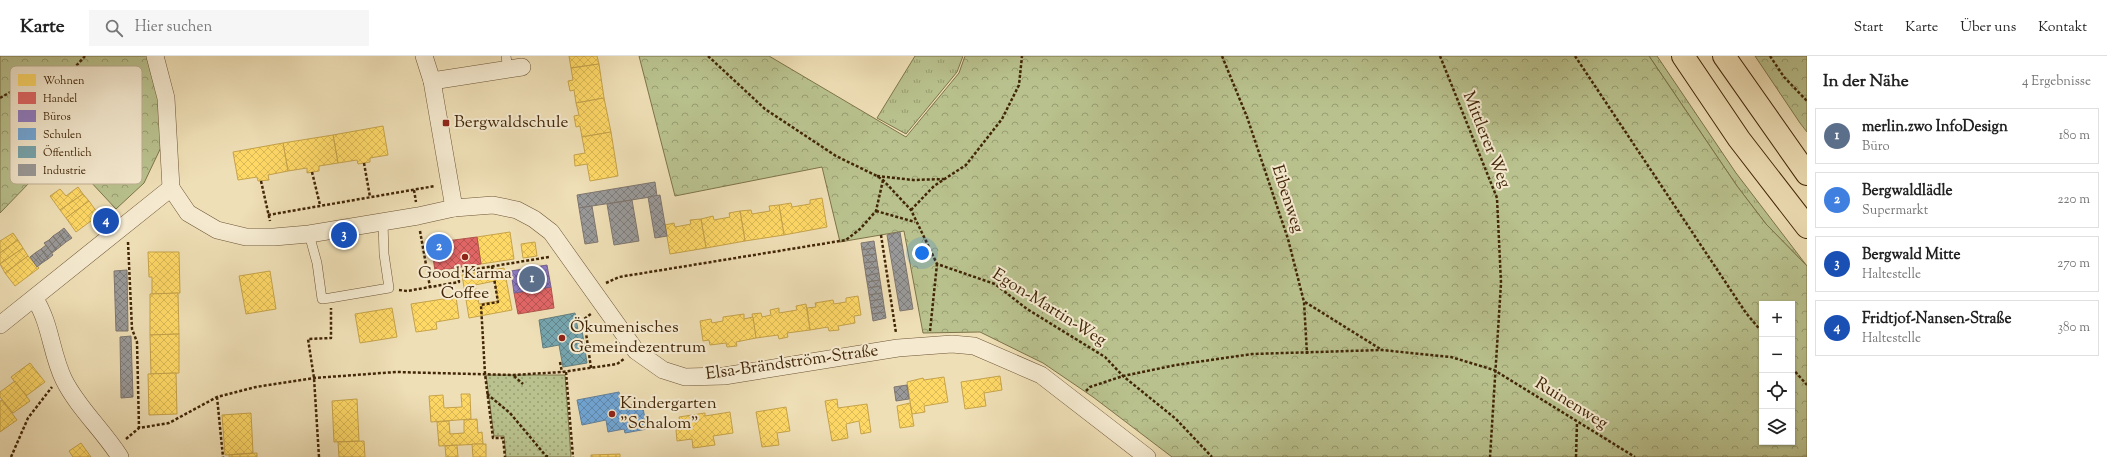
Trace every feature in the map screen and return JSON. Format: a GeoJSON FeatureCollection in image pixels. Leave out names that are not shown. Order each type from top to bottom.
{"type":"FeatureCollection","features":[{"type":"Feature","properties":{"kind":"highway"},"geometry":{"type":"LineString","coordinates":[[1683,56],[1739,139],[1807,227]]}},
{"type":"Feature","properties":{"kind":"highway"},"geometry":{"type":"LineString","coordinates":[[1724,56],[1807,174]]}},
{"type":"Feature","properties":{"kind":"street"},"geometry":{"type":"LineString","coordinates":[[0,325],[171,188],[166,98],[155,56]]}},
{"type":"Feature","properties":{"kind":"street"},"geometry":{"type":"LineString","coordinates":[[424,56],[432,81],[454,208]]}},
{"type":"Feature","properties":{"kind":"street"},"geometry":{"type":"LineString","coordinates":[[432,81],[512,64]]}},
{"type":"Feature","properties":{"kind":"street","name":"Elsa-Brändström-Straße"},"geometry":{"type":"LineString","coordinates":[[171,188],[188,213],[217,230],[246,237],[274,237],[310,234],[418,216],[454,208],[493,205],[517,210],[534,219],[551,232],[636,351],[663,370],[685,377],[700,378],[724,376],[898,348],[952,344],[974,346],[1041,375],[1147,457]]}},
{"type":"Feature","properties":{"kind":"street"},"geometry":{"type":"LineString","coordinates":[[34,299],[44,313],[64,379],[83,409],[118,455]]}},
{"type":"Feature","properties":{"kind":"lane"},"geometry":{"type":"LineString","coordinates":[[310,234],[317,263],[322,299],[330,298],[389,288],[384,254],[382,222]]}},
{"type":"Feature","properties":{"kind":"path"},"geometry":{"type":"LineString","coordinates":[[76,66],[85,56]]}},
{"type":"Feature","properties":{"kind":"path"},"geometry":{"type":"LineString","coordinates":[[708,56],[765,109],[836,156],[877,176],[911,210],[915,222],[937,264],[928,346]]}},
{"type":"Feature","properties":{"kind":"path"},"geometry":{"type":"LineString","coordinates":[[911,210],[934,186],[966,165],[1002,119],[1018,85],[1022,56]]}},
{"type":"Feature","properties":{"kind":"path","name":"Eibenweg"},"geometry":{"type":"LineString","coordinates":[[1222,56],[1247,117],[1288,239],[1304,302],[1307,354]]}},
{"type":"Feature","properties":{"kind":"path","name":"Mittlerer Weg"},"geometry":{"type":"LineString","coordinates":[[1440,56],[1497,198],[1501,283],[1494,370],[1490,457]]}},
{"type":"Feature","properties":{"kind":"path"},"geometry":{"type":"LineString","coordinates":[[1575,56],[1746,313],[1759,328]]}},
{"type":"Feature","properties":{"kind":"path"},"geometry":{"type":"LineString","coordinates":[[1770,56],[1784,77],[1807,101]]}},
{"type":"Feature","properties":{"kind":"path"},"geometry":{"type":"LineString","coordinates":[[0,98],[10,92]]}},
{"type":"Feature","properties":{"kind":"path"},"geometry":{"type":"LineString","coordinates":[[364,163],[370,197]]}},
{"type":"Feature","properties":{"kind":"path"},"geometry":{"type":"LineString","coordinates":[[312,172],[320,205]]}},
{"type":"Feature","properties":{"kind":"path"},"geometry":{"type":"LineString","coordinates":[[877,176],[913,180],[946,179]]}},
{"type":"Feature","properties":{"kind":"path"},"geometry":{"type":"LineString","coordinates":[[594,291],[608,281],[619,277],[846,240],[860,229],[876,212],[882,180]]}},
{"type":"Feature","properties":{"kind":"path"},"geometry":{"type":"LineString","coordinates":[[262,181],[271,226]]}},
{"type":"Feature","properties":{"kind":"path"},"geometry":{"type":"LineString","coordinates":[[268,215],[449,183]]}},
{"type":"Feature","properties":{"kind":"path"},"geometry":{"type":"LineString","coordinates":[[876,212],[915,222]]}},
{"type":"Feature","properties":{"kind":"path"},"geometry":{"type":"LineString","coordinates":[[418,216],[430,287]]}},
{"type":"Feature","properties":{"kind":"path"},"geometry":{"type":"LineString","coordinates":[[120,230],[129,243],[132,329],[136,342],[139,428]]}},
{"type":"Feature","properties":{"kind":"path"},"geometry":{"type":"LineString","coordinates":[[881,235],[898,348]]}},
{"type":"Feature","properties":{"kind":"path"},"geometry":{"type":"LineString","coordinates":[[407,291],[459,282],[458,272],[568,254]]}},
{"type":"Feature","properties":{"kind":"path","name":"Egon-Martin-Weg"},"geometry":{"type":"LineString","coordinates":[[937,264],[995,284],[1027,309],[1105,357],[1123,376],[1176,419],[1212,457]]}},
{"type":"Feature","properties":{"kind":"path"},"geometry":{"type":"LineString","coordinates":[[492,266],[498,302],[481,305],[484,374],[493,438],[503,438],[505,457]]}},
{"type":"Feature","properties":{"kind":"path"},"geometry":{"type":"LineString","coordinates":[[319,457],[314,378],[308,339],[331,338],[330,298]]}},
{"type":"Feature","properties":{"kind":"path"},"geometry":{"type":"LineString","coordinates":[[1304,302],[1382,350]]}},
{"type":"Feature","properties":{"kind":"path"},"geometry":{"type":"LineString","coordinates":[[591,368],[584,319],[604,305]]}},
{"type":"Feature","properties":{"kind":"path","name":"Ruinenweg"},"geometry":{"type":"LineString","coordinates":[[1075,401],[1090,387],[1123,376],[1176,365],[1252,354],[1307,354],[1382,350],[1451,357],[1494,370],[1635,457]]}},
{"type":"Feature","properties":{"kind":"path"},"geometry":{"type":"LineString","coordinates":[[118,455],[123,442],[139,428],[169,423],[217,397],[256,387],[314,378],[396,372],[513,375],[564,372],[617,364],[636,351]]}},
{"type":"Feature","properties":{"kind":"path"},"geometry":{"type":"LineString","coordinates":[[560,362],[564,372],[573,457]]}},
{"type":"Feature","properties":{"kind":"path"},"geometry":{"type":"LineString","coordinates":[[1795,371],[1807,385]]}},
{"type":"Feature","properties":{"kind":"path"},"geometry":{"type":"LineString","coordinates":[[513,375],[523,384]]}},
{"type":"Feature","properties":{"kind":"path"},"geometry":{"type":"LineString","coordinates":[[11,457],[28,418],[53,385],[64,379]]}},
{"type":"Feature","properties":{"kind":"path"},"geometry":{"type":"LineString","coordinates":[[487,394],[510,413],[546,456],[550,457]]}},
{"type":"Feature","properties":{"kind":"path"},"geometry":{"type":"LineString","coordinates":[[217,397],[223,457]]}},
{"type":"Feature","properties":{"kind":"path"},"geometry":{"type":"LineString","coordinates":[[1576,457],[1577,422]]}},
{"type":"Feature","properties":{"kind":"green space"},"geometry":{"type":"Polygon","coordinates":[[[0,56],[162,56],[164,141],[144,183],[116,209],[93,184],[142,184],[142,66],[10,66],[10,184],[28,184],[0,213],[0,56]]]}},
{"type":"Feature","properties":{"kind":"green space"},"geometry":{"type":"Polygon","coordinates":[[[639,56],[769,56],[906,137],[959,73],[965,56],[1649,56],[1737,186],[1766,224],[1807,266],[1807,457],[1172,457],[1093,397],[1043,363],[980,332],[923,333],[904,231],[840,242],[822,167],[675,196],[639,56]]]}},
{"type":"Feature","properties":{"kind":"green space"},"geometry":{"type":"Polygon","coordinates":[[[915,56],[963,56],[957,72],[906,134],[877,118],[915,56]]]}},
{"type":"Feature","properties":{"kind":"green space"},"geometry":{"type":"Polygon","coordinates":[[[1649,56],[1657,56],[1736,173],[1807,266],[1766,224],[1737,186],[1649,56]]]}},
{"type":"Feature","properties":{"kind":"green space"},"geometry":{"type":"Polygon","coordinates":[[[1755,56],[1807,56],[1807,132],[1800,123],[1755,56]]]}},
{"type":"Feature","properties":{"kind":"green space"},"geometry":{"type":"Polygon","coordinates":[[[486,375],[565,375],[571,457],[506,457],[504,436],[494,436],[486,375]]]}},
{"type":"Feature","properties":{"kind":"building: Wohnen"},"geometry":{"type":"Polygon","coordinates":[[[569,56],[597,56],[599,64],[571,68],[569,56]]]}},
{"type":"Feature","properties":{"kind":"building: Wohnen"},"geometry":{"type":"Polygon","coordinates":[[[599,64],[604,98],[576,103],[574,90],[570,91],[568,81],[573,80],[571,68],[599,64]]]}},
{"type":"Feature","properties":{"kind":"building: Wohnen"},"geometry":{"type":"Polygon","coordinates":[[[604,98],[611,132],[582,137],[580,126],[576,127],[574,116],[579,115],[576,103],[604,98]]]}},
{"type":"Feature","properties":{"kind":"building: Wohnen"},"geometry":{"type":"Polygon","coordinates":[[[383,126],[388,155],[370,158],[370,162],[358,164],[357,160],[338,163],[333,135],[383,126]]]}},
{"type":"Feature","properties":{"kind":"building: Wohnen"},"geometry":{"type":"Polygon","coordinates":[[[611,132],[618,176],[590,181],[587,164],[575,166],[574,155],[585,153],[582,137],[611,132]]]}},
{"type":"Feature","properties":{"kind":"building: Wohnen"},"geometry":{"type":"Polygon","coordinates":[[[333,135],[338,163],[319,166],[319,171],[307,173],[307,168],[288,171],[283,143],[333,135]]]}},
{"type":"Feature","properties":{"kind":"building: Wohnen"},"geometry":{"type":"Polygon","coordinates":[[[283,143],[288,171],[268,175],[269,180],[258,181],[257,177],[238,180],[233,152],[283,143]]]}},
{"type":"Feature","properties":{"kind":"building: Wohnen"},"geometry":{"type":"Polygon","coordinates":[[[78,187],[83,194],[60,210],[50,196],[60,189],[66,196],[78,187]]]}},
{"type":"Feature","properties":{"kind":"building: Wohnen"},"geometry":{"type":"Polygon","coordinates":[[[83,194],[89,201],[66,218],[60,210],[83,194]]]}},
{"type":"Feature","properties":{"kind":"building: Wohnen"},"geometry":{"type":"Polygon","coordinates":[[[822,198],[827,227],[784,235],[779,205],[791,203],[792,207],[810,204],[810,200],[822,198]]]}},
{"type":"Feature","properties":{"kind":"building: Wohnen"},"geometry":{"type":"Polygon","coordinates":[[[89,201],[99,215],[76,232],[66,218],[89,201]]]}},
{"type":"Feature","properties":{"kind":"building: Wohnen"},"geometry":{"type":"Polygon","coordinates":[[[779,205],[784,235],[745,241],[740,211],[751,210],[752,214],[770,211],[769,206],[779,205]]]}},
{"type":"Feature","properties":{"kind":"building: Wohnen"},"geometry":{"type":"Polygon","coordinates":[[[740,211],[745,241],[706,248],[701,219],[713,216],[714,220],[730,217],[729,213],[740,211]]]}},
{"type":"Feature","properties":{"kind":"building: Wohnen"},"geometry":{"type":"Polygon","coordinates":[[[701,219],[706,248],[670,254],[665,225],[674,223],[675,227],[691,224],[690,220],[701,219]]]}},
{"type":"Feature","properties":{"kind":"building: Wohnen"},"geometry":{"type":"Polygon","coordinates":[[[510,232],[514,259],[481,264],[477,237],[510,232]]]}},
{"type":"Feature","properties":{"kind":"building: Wohnen"},"geometry":{"type":"Polygon","coordinates":[[[13,233],[18,240],[0,253],[0,241],[13,233]]]}},
{"type":"Feature","properties":{"kind":"building: Wohnen"},"geometry":{"type":"Polygon","coordinates":[[[18,240],[23,248],[0,264],[0,253],[18,240]]]}},
{"type":"Feature","properties":{"kind":"building: Wohnen"},"geometry":{"type":"Polygon","coordinates":[[[535,242],[537,256],[523,258],[521,244],[535,242]]]}},
{"type":"Feature","properties":{"kind":"building: Wohnen"},"geometry":{"type":"Polygon","coordinates":[[[23,248],[28,256],[5,273],[0,264],[23,248]]]}},
{"type":"Feature","properties":{"kind":"building: Wohnen"},"geometry":{"type":"Polygon","coordinates":[[[148,252],[179,252],[180,293],[152,294],[152,277],[149,277],[148,252]]]}},
{"type":"Feature","properties":{"kind":"building: Wohnen"},"geometry":{"type":"Polygon","coordinates":[[[28,256],[39,268],[15,286],[5,273],[28,256]]]}},
{"type":"Feature","properties":{"kind":"building: Wohnen"},"geometry":{"type":"Polygon","coordinates":[[[504,268],[512,310],[469,318],[462,275],[504,268]],[[495,281],[475,285],[479,304],[498,301],[495,281]]]}},
{"type":"Feature","properties":{"kind":"building: Wohnen"},"geometry":{"type":"Polygon","coordinates":[[[270,271],[276,309],[246,314],[239,276],[270,271]]]}},
{"type":"Feature","properties":{"kind":"building: Wohnen"},"geometry":{"type":"Polygon","coordinates":[[[178,293],[179,334],[150,335],[150,294],[178,293]]]}},
{"type":"Feature","properties":{"kind":"building: Wohnen"},"geometry":{"type":"Polygon","coordinates":[[[858,296],[861,315],[854,316],[855,323],[838,326],[839,330],[829,331],[828,327],[810,330],[807,308],[816,307],[815,303],[833,300],[834,304],[846,302],[846,298],[858,296]]]}},
{"type":"Feature","properties":{"kind":"building: Wohnen"},"geometry":{"type":"Polygon","coordinates":[[[456,297],[459,318],[436,322],[437,329],[416,332],[411,304],[456,297]]]}},
{"type":"Feature","properties":{"kind":"building: Wohnen"},"geometry":{"type":"Polygon","coordinates":[[[806,304],[810,330],[787,333],[788,337],[779,339],[778,335],[756,338],[752,314],[761,313],[762,317],[771,315],[770,310],[779,308],[779,313],[797,310],[796,306],[806,304]]]}},
{"type":"Feature","properties":{"kind":"building: Wohnen"},"geometry":{"type":"Polygon","coordinates":[[[392,308],[397,337],[360,343],[355,314],[392,308]]]}},
{"type":"Feature","properties":{"kind":"building: Wohnen"},"geometry":{"type":"Polygon","coordinates":[[[744,314],[744,319],[753,317],[756,338],[736,342],[737,346],[727,347],[726,343],[710,345],[709,340],[703,341],[700,321],[711,319],[712,323],[723,321],[723,317],[744,314]]]}},
{"type":"Feature","properties":{"kind":"building: Wohnen"},"geometry":{"type":"Polygon","coordinates":[[[179,334],[179,373],[151,374],[150,335],[179,334]]]}},
{"type":"Feature","properties":{"kind":"building: Wohnen"},"geometry":{"type":"Polygon","coordinates":[[[30,363],[45,382],[26,396],[11,377],[30,363]]]}},
{"type":"Feature","properties":{"kind":"building: Wohnen"},"geometry":{"type":"Polygon","coordinates":[[[176,373],[177,414],[149,415],[148,374],[176,373]]]}},
{"type":"Feature","properties":{"kind":"building: Wohnen"},"geometry":{"type":"Polygon","coordinates":[[[1000,376],[1002,390],[984,393],[986,406],[965,409],[961,382],[1000,376]]]}},
{"type":"Feature","properties":{"kind":"building: Wohnen"},"geometry":{"type":"Polygon","coordinates":[[[944,377],[948,402],[924,406],[925,412],[912,414],[907,382],[923,378],[924,380],[944,377]]]}},
{"type":"Feature","properties":{"kind":"building: Wohnen"},"geometry":{"type":"Polygon","coordinates":[[[15,381],[30,401],[13,413],[0,397],[0,392],[15,381]]]}},
{"type":"Feature","properties":{"kind":"building: Wohnen"},"geometry":{"type":"Polygon","coordinates":[[[461,394],[470,394],[471,419],[431,422],[429,396],[443,395],[444,408],[462,407],[461,394]]]}},
{"type":"Feature","properties":{"kind":"building: Wohnen"},"geometry":{"type":"Polygon","coordinates":[[[357,399],[359,441],[334,442],[332,401],[357,399]]]}},
{"type":"Feature","properties":{"kind":"building: Wohnen"},"geometry":{"type":"Polygon","coordinates":[[[837,399],[838,408],[867,404],[871,432],[861,434],[859,421],[846,424],[848,438],[832,441],[825,401],[837,399]]]}},
{"type":"Feature","properties":{"kind":"building: Wohnen"},"geometry":{"type":"Polygon","coordinates":[[[2,400],[17,420],[0,432],[0,401],[2,400]]]}},
{"type":"Feature","properties":{"kind":"building: Wohnen"},"geometry":{"type":"Polygon","coordinates":[[[910,403],[914,426],[900,428],[897,406],[910,403]]]}},
{"type":"Feature","properties":{"kind":"building: Wohnen"},"geometry":{"type":"Polygon","coordinates":[[[786,407],[790,431],[777,433],[779,445],[762,447],[756,412],[786,407]]]}},
{"type":"Feature","properties":{"kind":"building: Wohnen"},"geometry":{"type":"Polygon","coordinates":[[[730,412],[733,433],[713,436],[715,445],[693,448],[692,439],[677,441],[676,430],[681,429],[679,417],[705,413],[705,416],[730,412]]]}},
{"type":"Feature","properties":{"kind":"building: Wohnen"},"geometry":{"type":"Polygon","coordinates":[[[251,413],[253,453],[225,455],[222,415],[251,413]]]}},
{"type":"Feature","properties":{"kind":"building: Wohnen"},"geometry":{"type":"Polygon","coordinates":[[[477,419],[478,433],[482,432],[483,444],[439,446],[437,422],[449,421],[450,434],[464,433],[464,420],[477,419]]]}},
{"type":"Feature","properties":{"kind":"building: Wohnen"},"geometry":{"type":"Polygon","coordinates":[[[364,441],[365,457],[339,457],[338,442],[364,441]]]}},
{"type":"Feature","properties":{"kind":"building: Wohnen"},"geometry":{"type":"Polygon","coordinates":[[[81,443],[91,457],[73,457],[69,451],[81,443]]]}},
{"type":"Feature","properties":{"kind":"building: Wohnen"},"geometry":{"type":"Polygon","coordinates":[[[472,444],[486,444],[486,457],[473,457],[472,444]]]}},
{"type":"Feature","properties":{"kind":"building: Wohnen"},"geometry":{"type":"Polygon","coordinates":[[[457,445],[458,457],[446,457],[445,446],[457,445]]]}},
{"type":"Feature","properties":{"kind":"building: Wohnen"},"geometry":{"type":"Polygon","coordinates":[[[257,453],[257,457],[229,457],[229,455],[257,453]]]}},
{"type":"Feature","properties":{"kind":"building: Wohnen"},"geometry":{"type":"Polygon","coordinates":[[[620,454],[620,457],[591,457],[591,455],[620,454]]]}},
{"type":"Feature","properties":{"kind":"building: Handel"},"geometry":{"type":"Polygon","coordinates":[[[477,237],[481,264],[435,271],[431,243],[477,237]]]}},
{"type":"Feature","properties":{"kind":"building: Handel"},"geometry":{"type":"Polygon","coordinates":[[[551,287],[554,308],[518,314],[514,293],[551,287]]]}},
{"type":"Feature","properties":{"kind":"building: Büros"},"geometry":{"type":"Polygon","coordinates":[[[547,265],[551,287],[514,293],[511,271],[547,265]]]}},
{"type":"Feature","properties":{"kind":"building: Schulen","name":"Kindergarten \"Schalom\""},"geometry":{"type":"Polygon","coordinates":[[[619,392],[622,407],[642,403],[647,429],[625,433],[624,429],[608,432],[606,420],[582,425],[577,400],[619,392]]]}},
{"type":"Feature","properties":{"kind":"building: Öffentlich","name":"Ökumenisches Gemeindezentrum"},"geometry":{"type":"Polygon","coordinates":[[[575,313],[578,330],[582,330],[587,363],[563,367],[559,345],[543,348],[539,320],[575,313]]]}},
{"type":"Feature","properties":{"kind":"building: Industrie"},"geometry":{"type":"Polygon","coordinates":[[[655,182],[657,196],[579,208],[577,195],[655,182]]]}},
{"type":"Feature","properties":{"kind":"building: Industrie"},"geometry":{"type":"Polygon","coordinates":[[[660,195],[667,236],[655,238],[648,197],[660,195]]]}},
{"type":"Feature","properties":{"kind":"building: Industrie"},"geometry":{"type":"Polygon","coordinates":[[[632,200],[639,241],[614,245],[607,204],[632,200]]]}},
{"type":"Feature","properties":{"kind":"building: Industrie"},"geometry":{"type":"Polygon","coordinates":[[[592,206],[598,242],[585,244],[579,208],[592,206]]]}},
{"type":"Feature","properties":{"kind":"building: Industrie"},"geometry":{"type":"Polygon","coordinates":[[[64,228],[72,238],[66,242],[59,232],[64,228]]]}},
{"type":"Feature","properties":{"kind":"building: Industrie"},"geometry":{"type":"Polygon","coordinates":[[[59,232],[66,242],[61,246],[53,236],[59,232]]]}},
{"type":"Feature","properties":{"kind":"building: Industrie"},"geometry":{"type":"Polygon","coordinates":[[[900,232],[913,309],[900,311],[887,235],[900,232]]]}},
{"type":"Feature","properties":{"kind":"building: Industrie"},"geometry":{"type":"Polygon","coordinates":[[[53,236],[61,246],[56,250],[49,240],[53,236]]]}},
{"type":"Feature","properties":{"kind":"building: Industrie"},"geometry":{"type":"Polygon","coordinates":[[[49,240],[56,250],[52,253],[44,243],[49,240]]]}},
{"type":"Feature","properties":{"kind":"building: Industrie"},"geometry":{"type":"Polygon","coordinates":[[[874,241],[875,248],[862,250],[861,243],[874,241]]]}},
{"type":"Feature","properties":{"kind":"building: Industrie"},"geometry":{"type":"Polygon","coordinates":[[[46,245],[53,255],[48,259],[41,249],[46,245]]]}},
{"type":"Feature","properties":{"kind":"building: Industrie"},"geometry":{"type":"Polygon","coordinates":[[[875,248],[876,254],[863,256],[862,250],[875,248]]]}},
{"type":"Feature","properties":{"kind":"building: Industrie"},"geometry":{"type":"Polygon","coordinates":[[[41,249],[48,259],[42,263],[35,253],[41,249]]]}},
{"type":"Feature","properties":{"kind":"building: Industrie"},"geometry":{"type":"Polygon","coordinates":[[[35,253],[42,263],[37,267],[30,257],[35,253]]]}},
{"type":"Feature","properties":{"kind":"building: Industrie"},"geometry":{"type":"Polygon","coordinates":[[[876,254],[877,261],[864,263],[863,256],[876,254]]]}},
{"type":"Feature","properties":{"kind":"building: Industrie"},"geometry":{"type":"Polygon","coordinates":[[[877,261],[878,267],[865,269],[864,263],[877,261]]]}},
{"type":"Feature","properties":{"kind":"building: Industrie"},"geometry":{"type":"Polygon","coordinates":[[[878,267],[879,273],[866,276],[865,269],[878,267]]]}},
{"type":"Feature","properties":{"kind":"building: Industrie"},"geometry":{"type":"Polygon","coordinates":[[[127,270],[128,331],[116,331],[114,271],[127,270]]]}},
{"type":"Feature","properties":{"kind":"building: Industrie"},"geometry":{"type":"Polygon","coordinates":[[[879,273],[880,280],[867,282],[866,276],[879,273]]]}},
{"type":"Feature","properties":{"kind":"building: Industrie"},"geometry":{"type":"Polygon","coordinates":[[[880,280],[881,286],[868,288],[867,282],[880,280]]]}},
{"type":"Feature","properties":{"kind":"building: Industrie"},"geometry":{"type":"Polygon","coordinates":[[[881,286],[882,293],[869,295],[868,288],[881,286]]]}},
{"type":"Feature","properties":{"kind":"building: Industrie"},"geometry":{"type":"Polygon","coordinates":[[[882,293],[883,299],[870,301],[869,295],[882,293]]]}},
{"type":"Feature","properties":{"kind":"building: Industrie"},"geometry":{"type":"Polygon","coordinates":[[[883,299],[884,306],[871,308],[870,301],[883,299]]]}},
{"type":"Feature","properties":{"kind":"building: Industrie"},"geometry":{"type":"Polygon","coordinates":[[[884,306],[885,312],[872,314],[871,308],[884,306]]]}},
{"type":"Feature","properties":{"kind":"building: Industrie"},"geometry":{"type":"Polygon","coordinates":[[[885,312],[886,318],[873,321],[872,314],[885,312]]]}},
{"type":"Feature","properties":{"kind":"building: Industrie"},"geometry":{"type":"Polygon","coordinates":[[[131,336],[133,397],[121,398],[120,337],[131,336]]]}},
{"type":"Feature","properties":{"kind":"building: Industrie"},"geometry":{"type":"Polygon","coordinates":[[[907,385],[909,399],[896,401],[894,387],[907,385]]]}},
{"type":"Feature","properties":{"kind":"place","name":"Bergwaldschule"},"geometry":{"type":"Point","coordinates":[446,123]}},
{"type":"Feature","properties":{"kind":"place","name":"Fridtjof-Nansen-Straße"},"geometry":{"type":"Point","coordinates":[106,221]}},
{"type":"Feature","properties":{"kind":"place","name":"Bergwald Mitte"},"geometry":{"type":"Point","coordinates":[344,235]}},
{"type":"Feature","properties":{"kind":"place","name":"Bergwaldlädle"},"geometry":{"type":"Point","coordinates":[439,247]}},
{"type":"Feature","properties":{"kind":"place","name":"Good Karma Coffee"},"geometry":{"type":"Point","coordinates":[465,257]}},
{"type":"Feature","properties":{"kind":"place","name":"merlin.zwo InfoDesign"},"geometry":{"type":"Point","coordinates":[532,279]}},
{"type":"Feature","properties":{"kind":"place","name":"Ökumenisches Gemeindezentrum"},"geometry":{"type":"Point","coordinates":[562,338]}},
{"type":"Feature","properties":{"kind":"place","name":"Kindergarten \"Schalom\""},"geometry":{"type":"Point","coordinates":[612,414]}}]}
